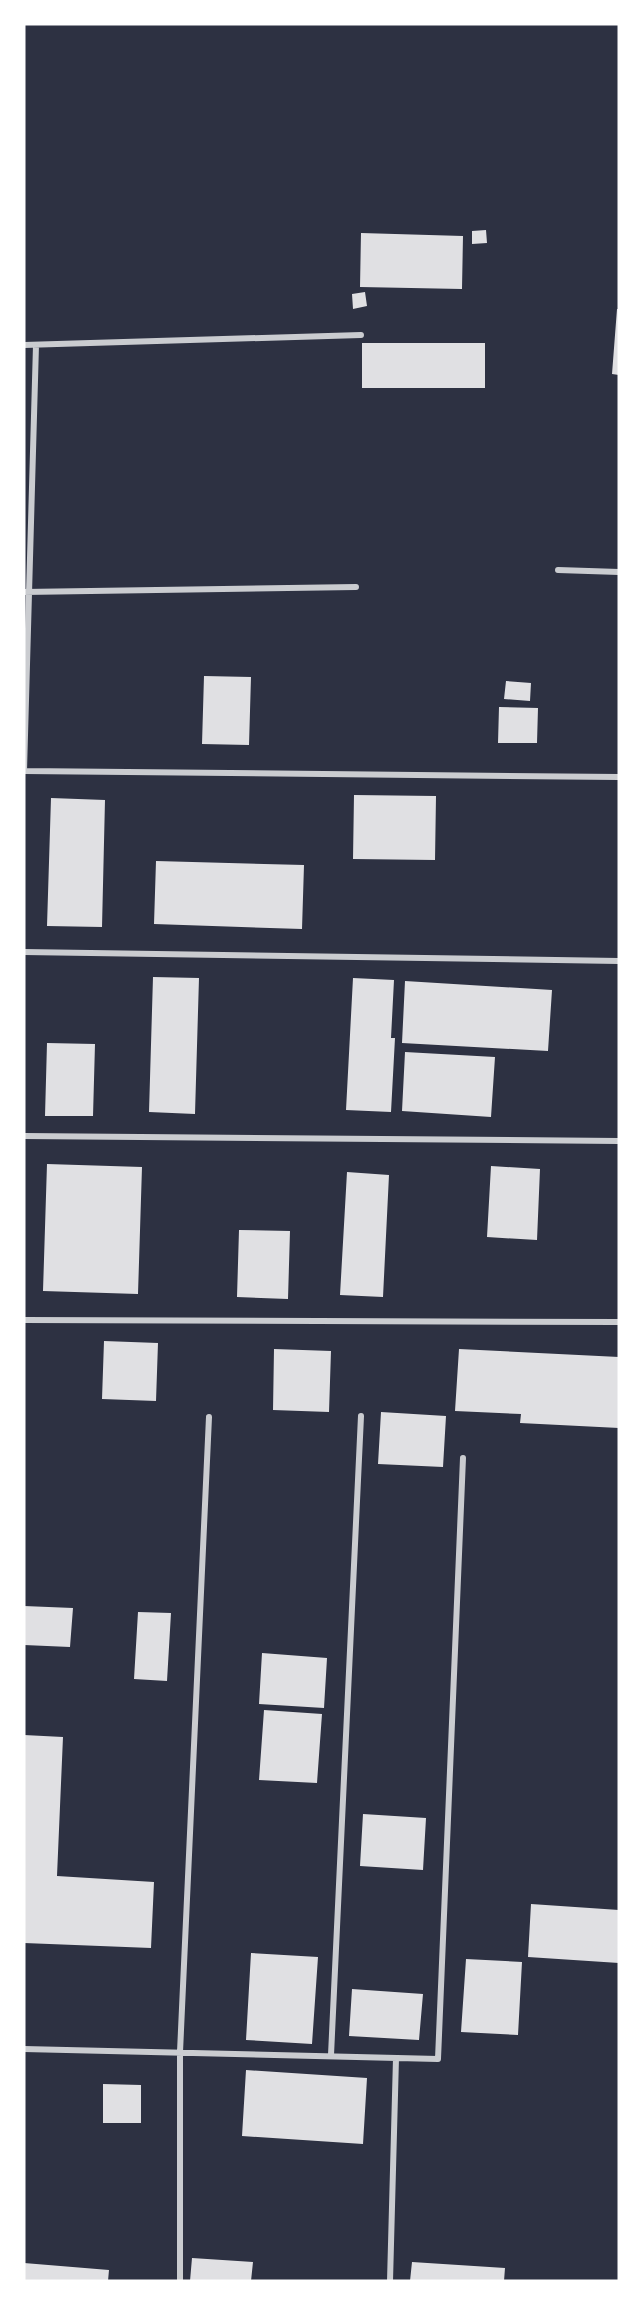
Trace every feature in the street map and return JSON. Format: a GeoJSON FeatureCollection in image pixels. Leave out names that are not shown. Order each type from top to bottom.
{"type":"FeatureCollection","features":[{"type":"Feature","properties":{"kind":"street"},"geometry":{"type":"LineString","coordinates":[[24,345],[362,334]]}},
{"type":"Feature","properties":{"kind":"street"},"geometry":{"type":"LineString","coordinates":[[36,345],[27,592],[24,771],[619,777]]}},
{"type":"Feature","properties":{"kind":"street"},"geometry":{"type":"LineString","coordinates":[[558,570],[619,572]]}},
{"type":"Feature","properties":{"kind":"street"},"geometry":{"type":"LineString","coordinates":[[27,592],[356,587]]}},
{"type":"Feature","properties":{"kind":"street"},"geometry":{"type":"LineString","coordinates":[[24,952],[619,961]]}},
{"type":"Feature","properties":{"kind":"street"},"geometry":{"type":"LineString","coordinates":[[24,1136],[619,1142]]}},
{"type":"Feature","properties":{"kind":"street"},"geometry":{"type":"LineString","coordinates":[[24,1320],[619,1322]]}},
{"type":"Feature","properties":{"kind":"street"},"geometry":{"type":"LineString","coordinates":[[331,2055],[361,1416]]}},
{"type":"Feature","properties":{"kind":"street"},"geometry":{"type":"LineString","coordinates":[[180,2281],[180,2052],[209,1417]]}},
{"type":"Feature","properties":{"kind":"street"},"geometry":{"type":"LineString","coordinates":[[24,2049],[438,2059],[463,1458]]}},
{"type":"Feature","properties":{"kind":"street"},"geometry":{"type":"LineString","coordinates":[[390,2281],[396,2058]]}},
{"type":"Feature","properties":{"kind":"building"},"geometry":{"type":"Polygon","coordinates":[[[486,230],[487,243],[472,244],[472,231],[486,230]]]}},
{"type":"Feature","properties":{"kind":"building"},"geometry":{"type":"Polygon","coordinates":[[[361,233],[463,236],[462,289],[360,287],[361,233]]]}},
{"type":"Feature","properties":{"kind":"building"},"geometry":{"type":"Polygon","coordinates":[[[365,292],[367,306],[353,309],[352,294],[365,292]]]}},
{"type":"Feature","properties":{"kind":"building"},"geometry":{"type":"Polygon","coordinates":[[[617,309],[619,309],[619,375],[612,374],[617,309]]]}},
{"type":"Feature","properties":{"kind":"building"},"geometry":{"type":"Polygon","coordinates":[[[362,343],[485,343],[485,388],[362,388],[362,343]]]}},
{"type":"Feature","properties":{"kind":"building"},"geometry":{"type":"Polygon","coordinates":[[[204,676],[251,677],[249,745],[202,744],[204,676]]]}},
{"type":"Feature","properties":{"kind":"building"},"geometry":{"type":"Polygon","coordinates":[[[506,681],[531,683],[530,701],[504,699],[506,681]]]}},
{"type":"Feature","properties":{"kind":"building"},"geometry":{"type":"Polygon","coordinates":[[[499,707],[538,708],[537,743],[498,743],[499,707]]]}},
{"type":"Feature","properties":{"kind":"building"},"geometry":{"type":"Polygon","coordinates":[[[354,795],[436,796],[435,860],[353,859],[354,795]]]}},
{"type":"Feature","properties":{"kind":"building"},"geometry":{"type":"Polygon","coordinates":[[[51,798],[105,800],[102,927],[47,926],[51,798]]]}},
{"type":"Feature","properties":{"kind":"building"},"geometry":{"type":"Polygon","coordinates":[[[156,861],[304,865],[302,929],[154,924],[156,861]]]}},
{"type":"Feature","properties":{"kind":"building"},"geometry":{"type":"Polygon","coordinates":[[[153,977],[199,978],[195,1114],[149,1112],[153,977]]]}},
{"type":"Feature","properties":{"kind":"building"},"geometry":{"type":"Polygon","coordinates":[[[353,978],[394,980],[391,1038],[395,1038],[391,1112],[346,1110],[353,978]]]}},
{"type":"Feature","properties":{"kind":"building"},"geometry":{"type":"Polygon","coordinates":[[[405,981],[552,990],[548,1051],[402,1043],[405,981]]]}},
{"type":"Feature","properties":{"kind":"building"},"geometry":{"type":"Polygon","coordinates":[[[47,1043],[95,1044],[93,1116],[45,1116],[47,1043]]]}},
{"type":"Feature","properties":{"kind":"building"},"geometry":{"type":"Polygon","coordinates":[[[405,1052],[495,1057],[491,1117],[402,1111],[405,1052]]]}},
{"type":"Feature","properties":{"kind":"building"},"geometry":{"type":"Polygon","coordinates":[[[47,1164],[142,1167],[138,1294],[43,1291],[47,1164]]]}},
{"type":"Feature","properties":{"kind":"building"},"geometry":{"type":"Polygon","coordinates":[[[491,1166],[540,1169],[537,1240],[487,1237],[491,1166]]]}},
{"type":"Feature","properties":{"kind":"building"},"geometry":{"type":"Polygon","coordinates":[[[347,1172],[389,1175],[383,1297],[340,1295],[347,1172]]]}},
{"type":"Feature","properties":{"kind":"building"},"geometry":{"type":"Polygon","coordinates":[[[239,1230],[290,1231],[288,1299],[237,1297],[239,1230]]]}},
{"type":"Feature","properties":{"kind":"building"},"geometry":{"type":"Polygon","coordinates":[[[104,1341],[158,1343],[156,1401],[102,1399],[104,1341]]]}},
{"type":"Feature","properties":{"kind":"building"},"geometry":{"type":"Polygon","coordinates":[[[274,1349],[331,1351],[329,1412],[273,1410],[274,1349]]]}},
{"type":"Feature","properties":{"kind":"building"},"geometry":{"type":"Polygon","coordinates":[[[459,1349],[619,1357],[619,1428],[520,1423],[521,1414],[455,1411],[459,1349]]]}},
{"type":"Feature","properties":{"kind":"building"},"geometry":{"type":"Polygon","coordinates":[[[381,1412],[446,1416],[443,1467],[378,1464],[381,1412]]]}},
{"type":"Feature","properties":{"kind":"building"},"geometry":{"type":"Polygon","coordinates":[[[24,1606],[73,1608],[70,1647],[24,1645],[24,1606]]]}},
{"type":"Feature","properties":{"kind":"building"},"geometry":{"type":"Polygon","coordinates":[[[138,1612],[171,1613],[167,1681],[134,1679],[138,1612]]]}},
{"type":"Feature","properties":{"kind":"building"},"geometry":{"type":"Polygon","coordinates":[[[262,1653],[327,1658],[324,1708],[259,1704],[262,1653]]]}},
{"type":"Feature","properties":{"kind":"building"},"geometry":{"type":"Polygon","coordinates":[[[264,1710],[322,1714],[317,1783],[259,1780],[264,1710]]]}},
{"type":"Feature","properties":{"kind":"building"},"geometry":{"type":"Polygon","coordinates":[[[24,1735],[63,1737],[57,1876],[154,1882],[151,1948],[24,1943],[24,1735]]]}},
{"type":"Feature","properties":{"kind":"building"},"geometry":{"type":"Polygon","coordinates":[[[363,1814],[426,1818],[423,1870],[360,1866],[363,1814]]]}},
{"type":"Feature","properties":{"kind":"building"},"geometry":{"type":"Polygon","coordinates":[[[531,1904],[619,1910],[619,1963],[528,1957],[531,1904]]]}},
{"type":"Feature","properties":{"kind":"building"},"geometry":{"type":"Polygon","coordinates":[[[251,1953],[318,1957],[312,2044],[246,2040],[251,1953]]]}},
{"type":"Feature","properties":{"kind":"building"},"geometry":{"type":"Polygon","coordinates":[[[466,1959],[522,1962],[518,2035],[461,2032],[466,1959]]]}},
{"type":"Feature","properties":{"kind":"building"},"geometry":{"type":"Polygon","coordinates":[[[352,1989],[423,1994],[419,2040],[349,2036],[352,1989]]]}},
{"type":"Feature","properties":{"kind":"building"},"geometry":{"type":"Polygon","coordinates":[[[246,2070],[367,2078],[363,2144],[242,2136],[246,2070]]]}},
{"type":"Feature","properties":{"kind":"building"},"geometry":{"type":"Polygon","coordinates":[[[103,2084],[141,2085],[141,2123],[103,2123],[103,2084]]]}},
{"type":"Feature","properties":{"kind":"building"},"geometry":{"type":"Polygon","coordinates":[[[192,2258],[253,2262],[251,2281],[190,2281],[192,2258]]]}},
{"type":"Feature","properties":{"kind":"building"},"geometry":{"type":"Polygon","coordinates":[[[412,2262],[505,2268],[504,2281],[410,2281],[412,2262]]]}},
{"type":"Feature","properties":{"kind":"building"},"geometry":{"type":"Polygon","coordinates":[[[24,2263],[109,2270],[108,2281],[24,2281],[24,2263]]]}}]}
